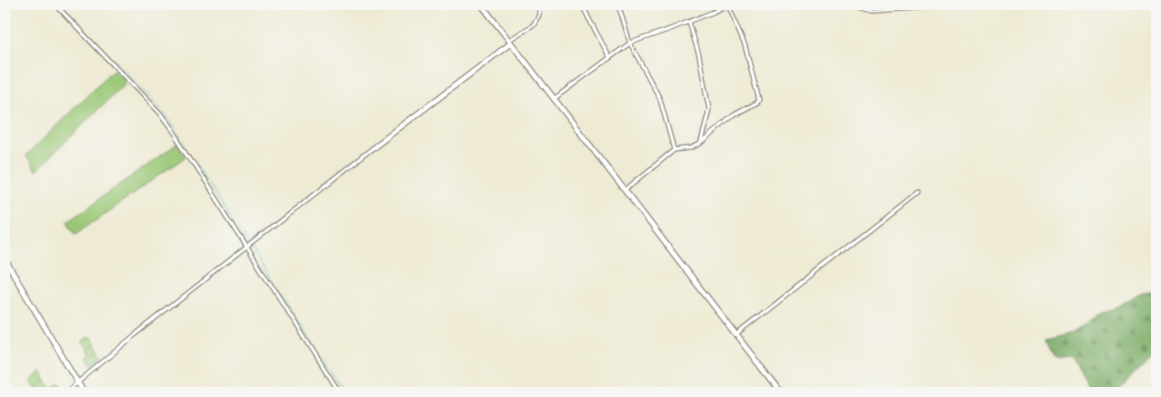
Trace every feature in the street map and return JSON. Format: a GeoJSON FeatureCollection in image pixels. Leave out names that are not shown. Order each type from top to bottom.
{"type":"FeatureCollection","features":[{"type":"Feature","properties":{"kind":"street"},"geometry":{"type":"LineString","coordinates":[[56,4],[160,114],[174,133],[340,393]]}},
{"type":"Feature","properties":{"kind":"street"},"geometry":{"type":"LineString","coordinates":[[482,4],[781,393]]}},
{"type":"Feature","properties":{"kind":"street"},"geometry":{"type":"LineString","coordinates":[[65,393],[135,335],[374,147],[533,25],[540,15],[539,6],[542,4]]}},
{"type":"Feature","properties":{"kind":"street"},"geometry":{"type":"LineString","coordinates":[[582,4],[610,58]]}},
{"type":"Feature","properties":{"kind":"street"},"geometry":{"type":"LineString","coordinates":[[618,4],[630,43],[660,99],[674,150]]}},
{"type":"Feature","properties":{"kind":"street"},"geometry":{"type":"LineString","coordinates":[[555,98],[630,43],[689,22],[727,4],[745,46],[759,100],[756,104],[734,115],[701,143],[691,148],[674,150],[624,190]]}},
{"type":"Feature","properties":{"kind":"street"},"geometry":{"type":"LineString","coordinates":[[849,4],[871,11],[972,4]]}},
{"type":"Feature","properties":{"kind":"street"},"geometry":{"type":"LineString","coordinates":[[689,22],[699,55],[709,109],[701,143]]}},
{"type":"Feature","properties":{"kind":"street"},"geometry":{"type":"LineString","coordinates":[[736,335],[917,193]]}},
{"type":"Feature","properties":{"kind":"street"},"geometry":{"type":"LineString","coordinates":[[4,258],[84,393]]}},
{"type":"Feature","properties":{"kind":"green space"},"geometry":{"type":"Polygon","coordinates":[[[114,69],[126,82],[36,171],[26,156],[114,69]]]}},
{"type":"Feature","properties":{"kind":"green space"},"geometry":{"type":"Polygon","coordinates":[[[178,144],[186,157],[76,234],[68,221],[178,144]]]}},
{"type":"Feature","properties":{"kind":"green space"},"geometry":{"type":"Polygon","coordinates":[[[1157,291],[1157,347],[1112,393],[1089,393],[1072,360],[1055,362],[1046,340],[1073,333],[1088,324],[1098,313],[1120,307],[1140,295],[1157,291]]]}},
{"type":"Feature","properties":{"kind":"green space"},"geometry":{"type":"Polygon","coordinates":[[[90,337],[103,357],[92,365],[87,358],[90,354],[82,342],[90,337]]]}},
{"type":"Feature","properties":{"kind":"green space"},"geometry":{"type":"Polygon","coordinates":[[[41,372],[52,389],[61,383],[65,390],[61,393],[40,393],[30,382],[41,372]]]}},
{"type":"Feature","properties":{"kind":"waterway"},"geometry":{"type":"LineString","coordinates":[[59,4],[63,8]]}},
{"type":"Feature","properties":{"kind":"waterway"},"geometry":{"type":"LineString","coordinates":[[65,10],[103,50]]}},
{"type":"Feature","properties":{"kind":"waterway"},"geometry":{"type":"LineString","coordinates":[[106,52],[160,110]]}},
{"type":"Feature","properties":{"kind":"waterway"},"geometry":{"type":"LineString","coordinates":[[163,113],[176,131]]}},
{"type":"Feature","properties":{"kind":"waterway"},"geometry":{"type":"LineString","coordinates":[[178,135],[207,180]]}},
{"type":"Feature","properties":{"kind":"waterway"},"geometry":{"type":"LineString","coordinates":[[209,183],[248,244]]}},
{"type":"Feature","properties":{"kind":"waterway"},"geometry":{"type":"LineString","coordinates":[[251,248],[277,290]]}},
{"type":"Feature","properties":{"kind":"waterway"},"geometry":{"type":"LineString","coordinates":[[279,293],[308,339]]}},
{"type":"Feature","properties":{"kind":"waterway"},"geometry":{"type":"LineString","coordinates":[[310,342],[340,387]]}}]}
